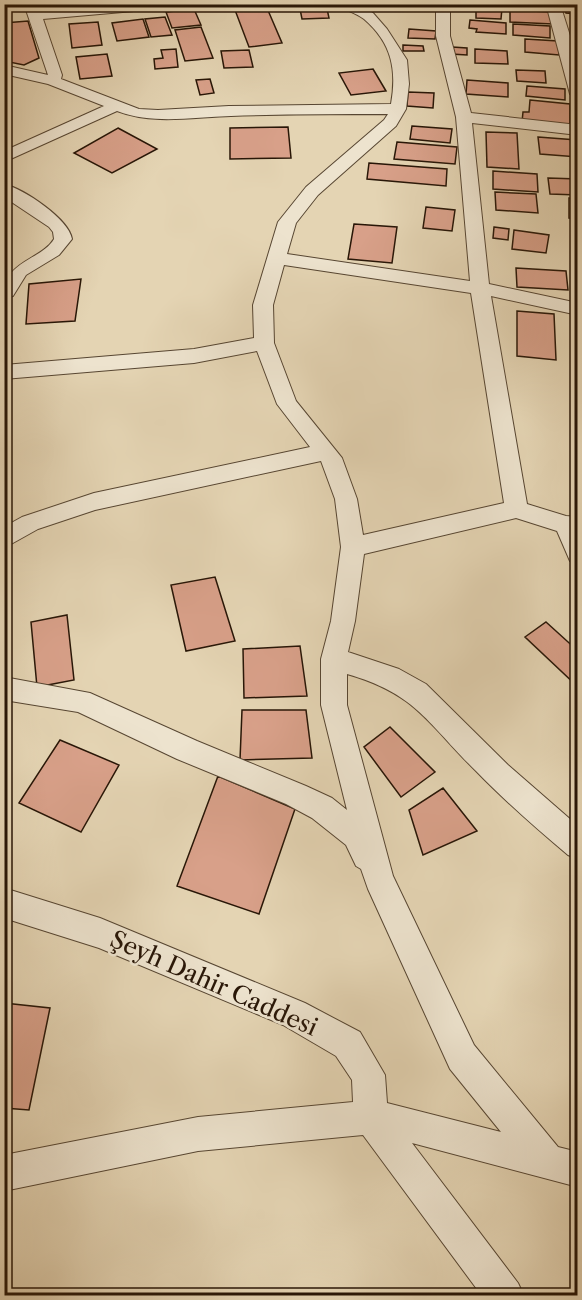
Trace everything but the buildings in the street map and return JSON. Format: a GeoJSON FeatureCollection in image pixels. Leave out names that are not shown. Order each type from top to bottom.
{"type":"FeatureCollection","features":[{"type":"Feature","properties":{"kind":"street"},"geometry":{"type":"LineString","coordinates":[[52,81],[55,75],[34,10],[168,4]]}},
{"type":"Feature","properties":{"kind":"street"},"geometry":{"type":"LineString","coordinates":[[346,4],[368,16],[382,32],[400,60],[402,84],[398,109],[390,123],[306,199],[287,222],[263,305],[264,343],[287,404],[331,458],[346,499],[353,547],[343,621],[334,658],[334,705],[378,879]]}},
{"type":"Feature","properties":{"kind":"street"},"geometry":{"type":"LineString","coordinates":[[443,4],[443,36],[464,117],[480,288],[516,509]]}},
{"type":"Feature","properties":{"kind":"street"},"geometry":{"type":"LineString","coordinates":[[553,4],[578,94]]}},
{"type":"Feature","properties":{"kind":"street"},"geometry":{"type":"LineString","coordinates":[[4,69],[52,81],[136,112],[158,115],[229,111],[398,109]]}},
{"type":"Feature","properties":{"kind":"street"},"geometry":{"type":"LineString","coordinates":[[4,157],[118,105]]}},
{"type":"Feature","properties":{"kind":"street"},"geometry":{"type":"LineString","coordinates":[[464,117],[578,130]]}},
{"type":"Feature","properties":{"kind":"street"},"geometry":{"type":"LineString","coordinates":[[4,189],[56,223],[62,233],[62,238],[52,253],[24,267],[12,280],[6,292]]}},
{"type":"Feature","properties":{"kind":"street"},"geometry":{"type":"LineString","coordinates":[[275,258],[480,288],[578,309]]}},
{"type":"Feature","properties":{"kind":"street"},"geometry":{"type":"LineString","coordinates":[[4,372],[194,356],[264,343]]}},
{"type":"Feature","properties":{"kind":"street"},"geometry":{"type":"LineString","coordinates":[[4,539],[30,523],[94,501],[326,452]]}},
{"type":"Feature","properties":{"kind":"street"},"geometry":{"type":"LineString","coordinates":[[353,547],[516,509],[572,526],[578,554]]}},
{"type":"Feature","properties":{"kind":"street"},"geometry":{"type":"LineString","coordinates":[[334,658],[375,671],[409,686],[437,709],[470,747],[522,797],[578,844]]}},
{"type":"Feature","properties":{"kind":"street"},"geometry":{"type":"LineString","coordinates":[[4,688],[81,701],[187,750],[296,795],[322,808],[356,835],[462,1057],[562,1166]]}},
{"type":"Feature","properties":{"kind":"street","name":"Şeyh Dahir Caddesi"},"geometry":{"type":"LineString","coordinates":[[4,903],[100,933],[294,1014],[348,1044],[368,1075],[371,1118]]}},
{"type":"Feature","properties":{"kind":"street"},"geometry":{"type":"LineString","coordinates":[[4,1173],[198,1134],[371,1118],[428,1129],[562,1166]]}},
{"type":"Feature","properties":{"kind":"street"},"geometry":{"type":"LineString","coordinates":[[371,1118],[505,1296]]}}]}
